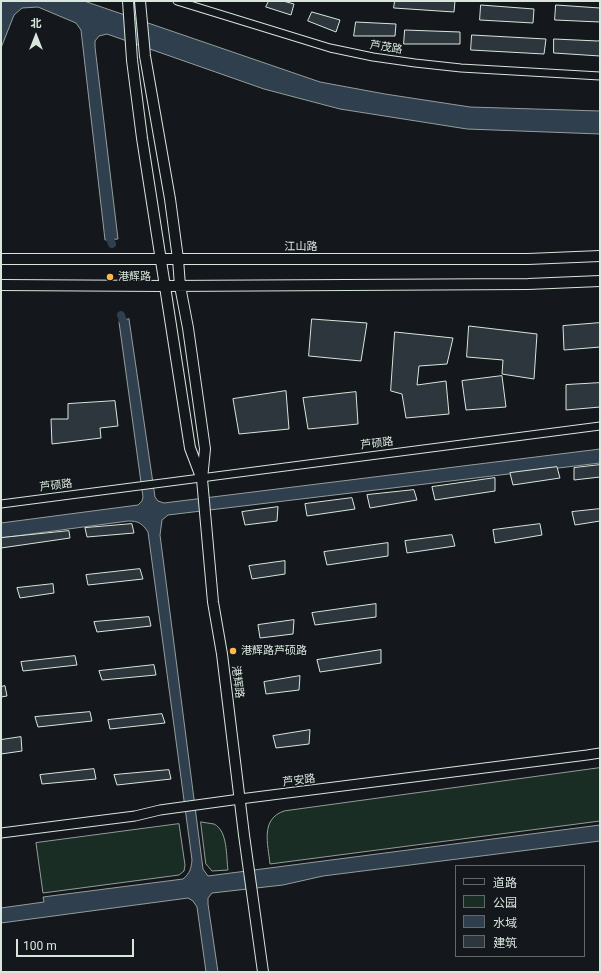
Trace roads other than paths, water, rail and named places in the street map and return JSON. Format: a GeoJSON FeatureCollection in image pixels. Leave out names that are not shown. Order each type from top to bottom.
{"type":"FeatureCollection","features":[{"type":"Feature","properties":{"kind":"main road","name":"港辉路"},"geometry":{"type":"LineString","coordinates":[[128,4],[132,60],[160,259],[190,448],[202,479]]}},
{"type":"Feature","properties":{"kind":"main road","name":"港辉路"},"geometry":{"type":"LineString","coordinates":[[140,5],[145,56],[170,200],[180,286],[188,328],[205,449],[202,496],[214,602],[263,972]]}},
{"type":"Feature","properties":{"kind":"main road","name":"江山路"},"geometry":{"type":"LineString","coordinates":[[1,259],[528,259],[600,256]]}},
{"type":"Feature","properties":{"kind":"main road"},"geometry":{"type":"LineString","coordinates":[[1,285],[180,286],[520,284],[600,281]]}},
{"type":"Feature","properties":{"kind":"street","name":"芦茂路"},"geometry":{"type":"LineString","coordinates":[[177,1],[330,48],[373,57],[461,68],[600,76]]}},
{"type":"Feature","properties":{"kind":"street","name":"芦硕路"},"geometry":{"type":"LineString","coordinates":[[1,504],[600,426]]}},
{"type":"Feature","properties":{"kind":"street","name":"芦安路"},"geometry":{"type":"LineString","coordinates":[[1,833],[135,816],[240,799],[600,753]]}},
{"type":"Feature","properties":{"kind":"water"},"geometry":{"type":"Polygon","coordinates":[[[1,1],[84,1],[320,82],[385,94],[470,107],[600,111],[600,134],[467,129],[340,109],[264,89],[107,34],[99,36],[95,41],[95,47],[118,239],[105,240],[81,30],[76,23],[38,7],[22,8],[14,15],[1,48],[1,1]]]}},
{"type":"Feature","properties":{"kind":"water"},"geometry":{"type":"Polygon","coordinates":[[[129,319],[155,497],[158,501],[164,503],[600,449],[600,463],[168,515],[162,520],[160,535],[203,869],[208,876],[600,825],[600,841],[323,876],[283,885],[212,893],[208,898],[208,904],[218,972],[206,972],[197,907],[193,901],[188,898],[1,923],[1,908],[44,902],[43,897],[183,879],[189,873],[191,866],[192,860],[148,532],[140,523],[128,521],[1,538],[1,523],[138,505],[142,501],[143,497],[119,322],[129,319]]]}},
{"type":"Feature","properties":{"kind":"waterway"},"geometry":{"type":"LineString","coordinates":[[110,239],[112,244]]}},
{"type":"Feature","properties":{"kind":"waterway"},"geometry":{"type":"LineString","coordinates":[[121,315],[123,321]]}},
{"type":"Feature","properties":{"kind":"place","name":"港辉路"},"geometry":{"type":"Point","coordinates":[110,277]}},
{"type":"Feature","properties":{"kind":"place","name":"港辉路芦硕路"},"geometry":{"type":"Point","coordinates":[233,651]}}]}
